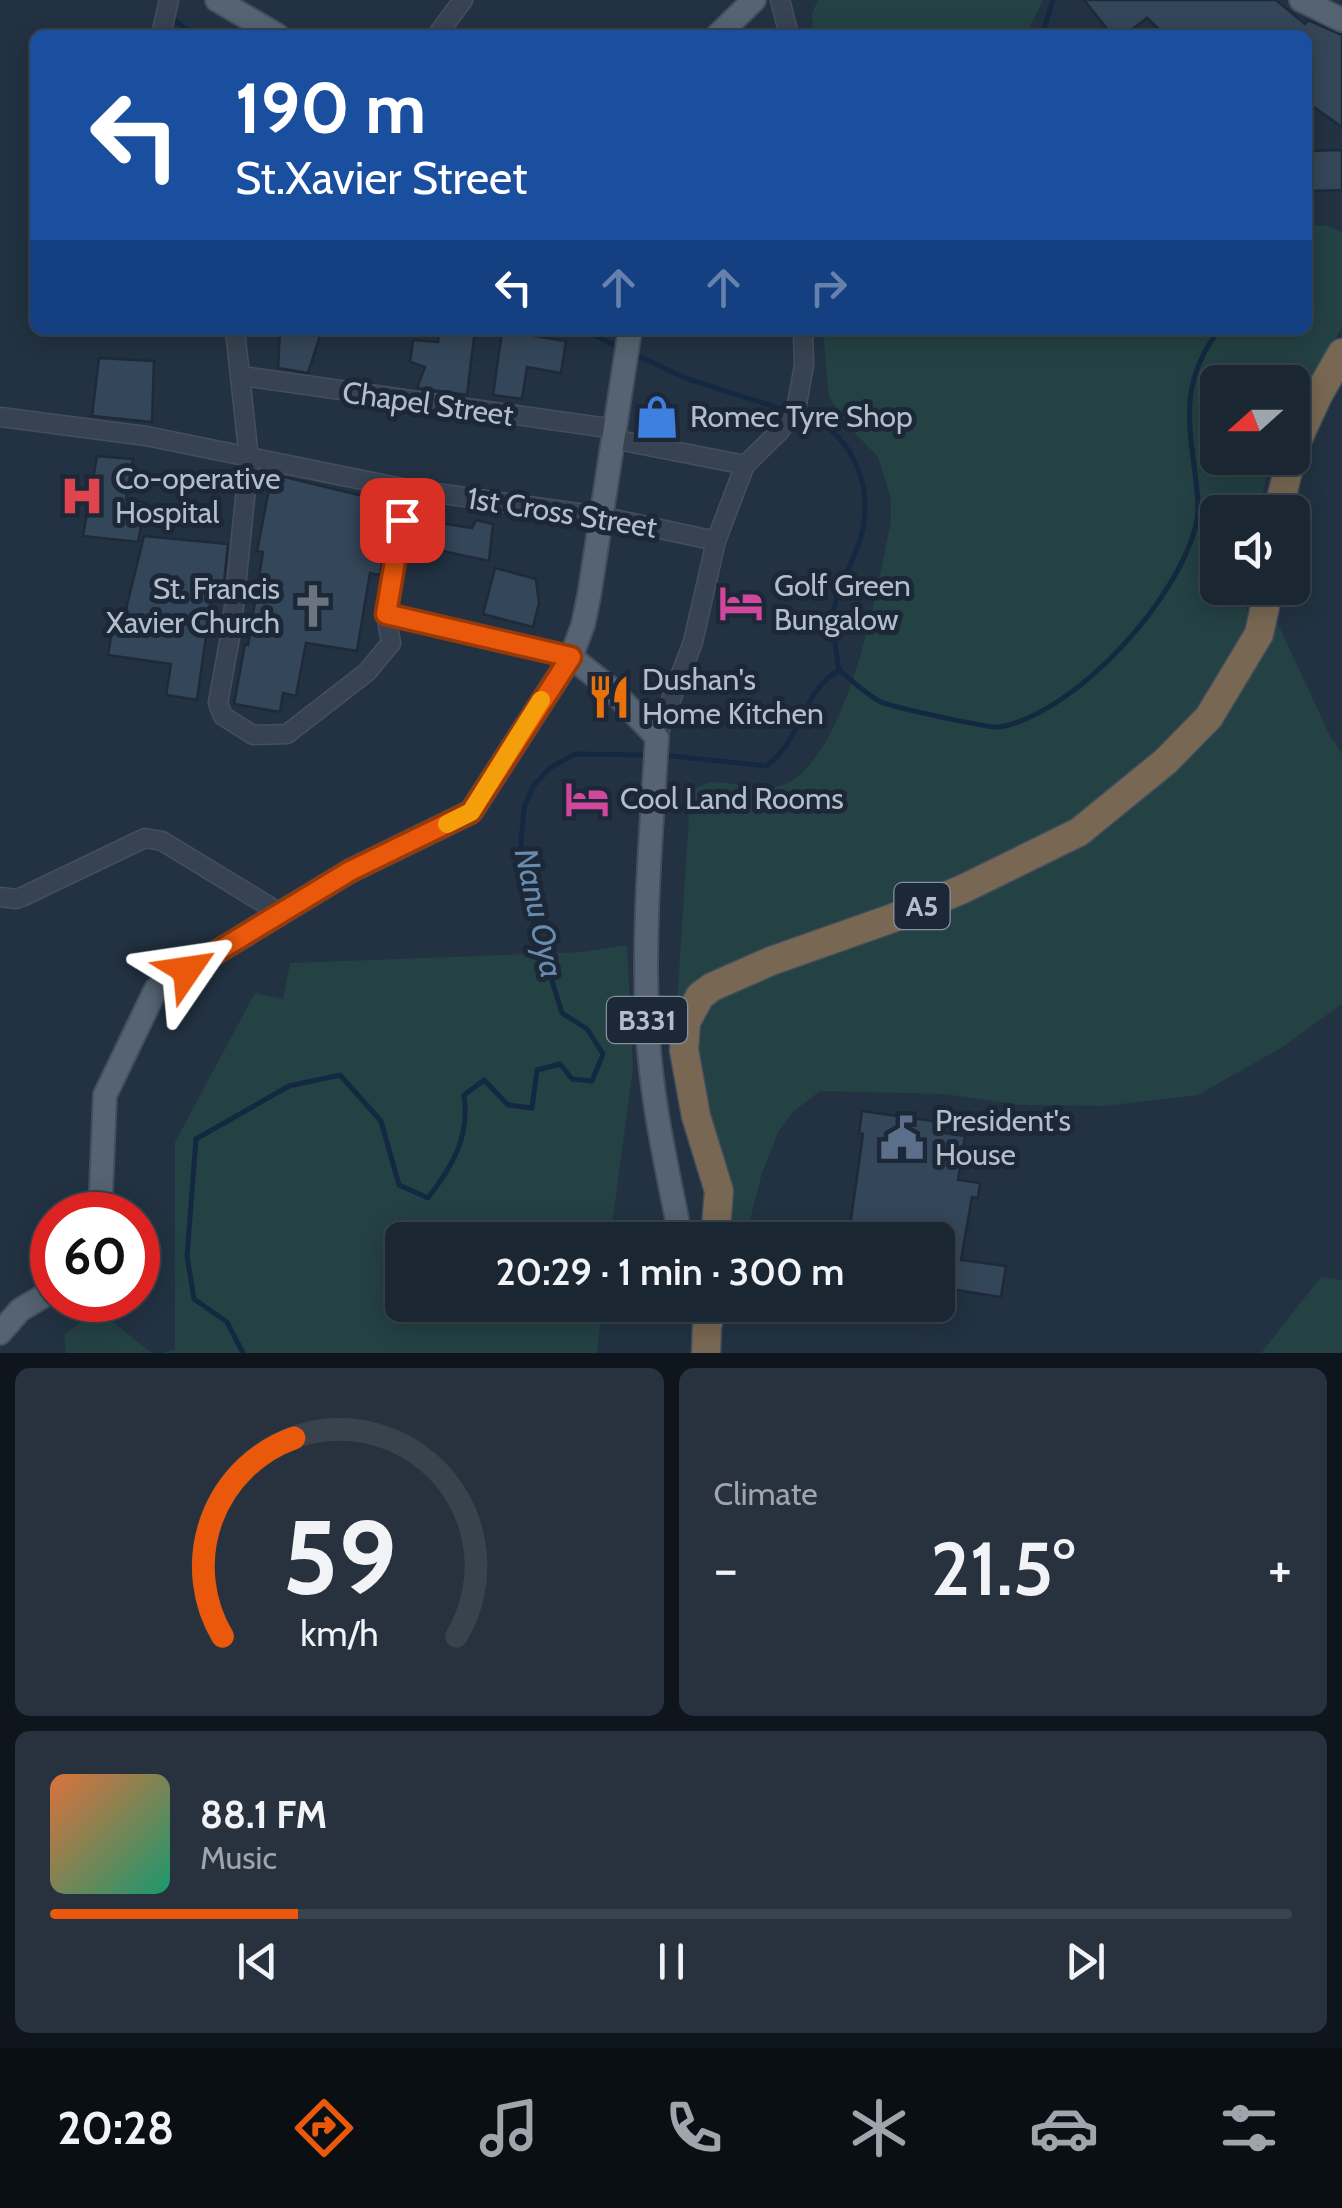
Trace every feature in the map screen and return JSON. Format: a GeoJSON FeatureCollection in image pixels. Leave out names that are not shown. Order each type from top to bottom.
{"type":"FeatureCollection","features":[{"type":"Feature","properties":{"kind":"highway"},"geometry":{"type":"LineString","coordinates":[[1310,413],[1342,353]]}},
{"type":"Feature","properties":{"kind":"highway","name":"A5"},"geometry":{"type":"LineString","coordinates":[[716,1222],[719,1190],[696,1116],[684,1050],[686,1022],[700,996],[771,961],[963,889],[1079,832],[1166,761],[1209,717],[1258,634],[1265,605]]}},
{"type":"Feature","properties":{"kind":"main road"},"geometry":{"type":"LineString","coordinates":[[217,0],[268,30]]}},
{"type":"Feature","properties":{"kind":"main road"},"geometry":{"type":"LineString","coordinates":[[723,30],[754,0]]}},
{"type":"Feature","properties":{"kind":"main road"},"geometry":{"type":"LineString","coordinates":[[1301,0],[1342,20]]}},
{"type":"Feature","properties":{"kind":"main road"},"geometry":{"type":"LineString","coordinates":[[101,1192],[105,1095],[156,989],[350,871],[471,812],[571,657],[584,624],[629,335]]}},
{"type":"Feature","properties":{"kind":"main road"},"geometry":{"type":"LineString","coordinates":[[571,657],[619,696],[657,740]]}},
{"type":"Feature","properties":{"kind":"main road","name":"B331"},"geometry":{"type":"LineString","coordinates":[[657,740],[648,878],[648,1037],[656,1112],[678,1222]]}},
{"type":"Feature","properties":{"kind":"main road"},"geometry":{"type":"LineString","coordinates":[[0,1333],[30,1304]]}},
{"type":"Feature","properties":{"kind":"street"},"geometry":{"type":"LineString","coordinates":[[441,30],[463,0]]}},
{"type":"Feature","properties":{"kind":"street"},"geometry":{"type":"LineString","coordinates":[[780,0],[788,30]]}},
{"type":"Feature","properties":{"kind":"street"},"geometry":{"type":"LineString","coordinates":[[162,30],[169,1]]}},
{"type":"Feature","properties":{"kind":"street"},"geometry":{"type":"LineString","coordinates":[[235,335],[250,459],[232,626],[218,703],[223,716],[253,735],[287,734],[367,672],[391,643],[386,614],[407,489]]}},
{"type":"Feature","properties":{"kind":"street"},"geometry":{"type":"LineString","coordinates":[[657,740],[693,642],[716,541],[745,465],[792,412],[804,366],[803,335]]}},
{"type":"Feature","properties":{"kind":"street","name":"Chapel Street"},"geometry":{"type":"LineString","coordinates":[[242,376],[614,434],[745,465]]}},
{"type":"Feature","properties":{"kind":"street","name":"1st Cross Street"},"geometry":{"type":"LineString","coordinates":[[0,417],[146,436],[407,489],[600,516],[716,541]]}},
{"type":"Feature","properties":{"kind":"street"},"geometry":{"type":"LineString","coordinates":[[386,614],[571,657]]}},
{"type":"Feature","properties":{"kind":"street"},"geometry":{"type":"LineString","coordinates":[[0,897],[24,896],[145,838],[162,841],[280,913]]}},
{"type":"Feature","properties":{"kind":"green space"},"geometry":{"type":"Polygon","coordinates":[[[818,0],[1043,0],[1028,30],[813,30],[812,13],[818,0]]]}},
{"type":"Feature","properties":{"kind":"green space"},"geometry":{"type":"Polygon","coordinates":[[[1312,225],[1342,232],[1342,327],[1310,381],[1310,365],[1200,365],[1200,475],[1267,475],[1262,495],[1200,495],[1200,605],[1244,605],[1278,624],[1330,736],[1342,753],[1342,1004],[1281,1048],[1198,1095],[1105,1106],[1020,1105],[944,1094],[820,1091],[793,1112],[778,1132],[750,1222],[724,1222],[699,1077],[696,1028],[677,1003],[690,800],[694,790],[714,783],[761,788],[783,785],[806,769],[826,742],[843,707],[869,625],[891,521],[891,499],[878,457],[845,423],[829,397],[823,335],[1312,335],[1312,225]]]}},
{"type":"Feature","properties":{"kind":"green space"},"geometry":{"type":"Polygon","coordinates":[[[627,945],[633,1068],[612,1222],[385,1222],[385,1322],[600,1322],[597,1353],[163,1353],[175,1349],[175,1142],[255,993],[283,999],[290,963],[582,952],[627,945]]]}},
{"type":"Feature","properties":{"kind":"green space"},"geometry":{"type":"Polygon","coordinates":[[[1321,1277],[1342,1280],[1342,1353],[1261,1353],[1321,1277]]]}},
{"type":"Feature","properties":{"kind":"green space"},"geometry":{"type":"Polygon","coordinates":[[[81,1322],[112,1322],[152,1353],[66,1353],[64,1335],[81,1322]]]}},
{"type":"Feature","properties":{"kind":"building"},"geometry":{"type":"Polygon","coordinates":[[[1084,0],[1276,0],[1305,24],[1308,20],[1342,35],[1342,127],[1312,106],[1312,30],[1160,30],[1147,18],[1131,30],[1108,30],[1084,0]]]}},
{"type":"Feature","properties":{"kind":"building"},"geometry":{"type":"Polygon","coordinates":[[[1342,150],[1342,190],[1312,191],[1312,151],[1342,150]]]}},
{"type":"Feature","properties":{"kind":"building"},"geometry":{"type":"Polygon","coordinates":[[[280,335],[320,335],[308,373],[278,368],[280,335]]]}},
{"type":"Feature","properties":{"kind":"building"},"geometry":{"type":"Polygon","coordinates":[[[439,335],[474,335],[467,395],[417,388],[425,367],[410,362],[413,340],[438,342],[439,335]]]}},
{"type":"Feature","properties":{"kind":"building"},"geometry":{"type":"Polygon","coordinates":[[[501,335],[566,341],[561,373],[527,367],[522,399],[493,395],[501,335]]]}},
{"type":"Feature","properties":{"kind":"building"},"geometry":{"type":"Polygon","coordinates":[[[99,358],[154,361],[152,422],[92,416],[99,358]]]}},
{"type":"Feature","properties":{"kind":"building"},"geometry":{"type":"Polygon","coordinates":[[[97,456],[133,459],[126,499],[146,503],[138,542],[83,536],[97,456]]]}},
{"type":"Feature","properties":{"kind":"building"},"geometry":{"type":"Polygon","coordinates":[[[272,474],[392,503],[380,575],[370,573],[357,651],[306,643],[296,696],[283,693],[280,712],[234,704],[245,644],[248,645],[263,552],[257,551],[272,474]]]}},
{"type":"Feature","properties":{"kind":"building"},"geometry":{"type":"Polygon","coordinates":[[[415,519],[472,528],[476,520],[493,524],[489,561],[410,544],[415,519]]]}},
{"type":"Feature","properties":{"kind":"building"},"geometry":{"type":"Polygon","coordinates":[[[144,536],[228,544],[222,602],[211,601],[197,700],[166,695],[171,664],[108,655],[115,611],[125,613],[144,536]]]}},
{"type":"Feature","properties":{"kind":"building"},"geometry":{"type":"Polygon","coordinates":[[[495,568],[536,579],[539,603],[533,627],[483,614],[495,568]]]}},
{"type":"Feature","properties":{"kind":"building"},"geometry":{"type":"Polygon","coordinates":[[[862,1111],[940,1122],[938,1132],[965,1136],[958,1180],[980,1183],[978,1198],[972,1197],[961,1260],[1006,1266],[1001,1297],[955,1290],[955,1222],[851,1222],[863,1134],[859,1133],[862,1111]]]}},
{"type":"Feature","properties":{"kind":"waterway","name":"Nanu Oya"},"geometry":{"type":"LineString","coordinates":[[1044,30],[1053,0]]}},
{"type":"Feature","properties":{"kind":"waterway"},"geometry":{"type":"LineString","coordinates":[[169,16],[187,30]]}},
{"type":"Feature","properties":{"kind":"waterway"},"geometry":{"type":"LineString","coordinates":[[594,335],[620,348]]}},
{"type":"Feature","properties":{"kind":"waterway","name":"Nanu Oya"},"geometry":{"type":"LineString","coordinates":[[839,670],[881,702],[1000,727],[1030,717],[1093,675],[1149,615],[1187,550],[1198,507],[1190,428],[1191,395],[1199,363],[1216,335]]}},
{"type":"Feature","properties":{"kind":"waterway"},"geometry":{"type":"LineString","coordinates":[[634,354],[688,379],[788,411]]}},
{"type":"Feature","properties":{"kind":"waterway"},"geometry":{"type":"LineString","coordinates":[[798,414],[832,431],[844,444],[861,477],[865,514],[862,533],[833,615],[839,670]]}},
{"type":"Feature","properties":{"kind":"waterway","name":"Nanu Oya"},"geometry":{"type":"LineString","coordinates":[[662,755],[766,766],[787,744],[826,679],[839,670]]}},
{"type":"Feature","properties":{"kind":"waterway","name":"Nanu Oya"},"geometry":{"type":"LineString","coordinates":[[243,1353],[227,1322],[194,1299],[187,1256],[196,1139],[289,1086],[340,1075],[381,1121],[399,1185],[428,1198],[458,1150],[464,1124],[464,1095],[484,1080],[508,1105],[532,1108],[537,1070],[560,1064],[572,1079],[592,1081],[603,1054],[587,1029],[562,1013],[526,896],[520,856],[524,807],[534,785],[550,768],[575,754],[651,755]]}},
{"type":"Feature","properties":{"kind":"slow traffic"},"geometry":{"type":"LineString","coordinates":[[447,824],[471,812],[541,700]]}},
{"type":"Feature","properties":{"kind":"place","name":"Romec Tyre Shop"},"geometry":{"type":"Point","coordinates":[657,417]}},
{"type":"Feature","properties":{"kind":"place","name":"Co-operative Hospital"},"geometry":{"type":"Point","coordinates":[82,496]}},
{"type":"Feature","properties":{"kind":"place","name":"Golf Green Bungalow"},"geometry":{"type":"Point","coordinates":[741,603]}},
{"type":"Feature","properties":{"kind":"place","name":"St. Francis Xavier Church"},"geometry":{"type":"Point","coordinates":[313,606]}},
{"type":"Feature","properties":{"kind":"place","name":"Dushan's Home Kitchen"},"geometry":{"type":"Point","coordinates":[609,697]}},
{"type":"Feature","properties":{"kind":"place","name":"Cool Land Rooms"},"geometry":{"type":"Point","coordinates":[587,799]}},
{"type":"Feature","properties":{"kind":"place","name":"President's House"},"geometry":{"type":"Point","coordinates":[902,1138]}},
{"type":"Feature","properties":{"kind":"route"},"geometry":{"type":"LineString","coordinates":[[187,970],[350,871],[471,812],[571,657],[386,614],[402,520]]}}]}
